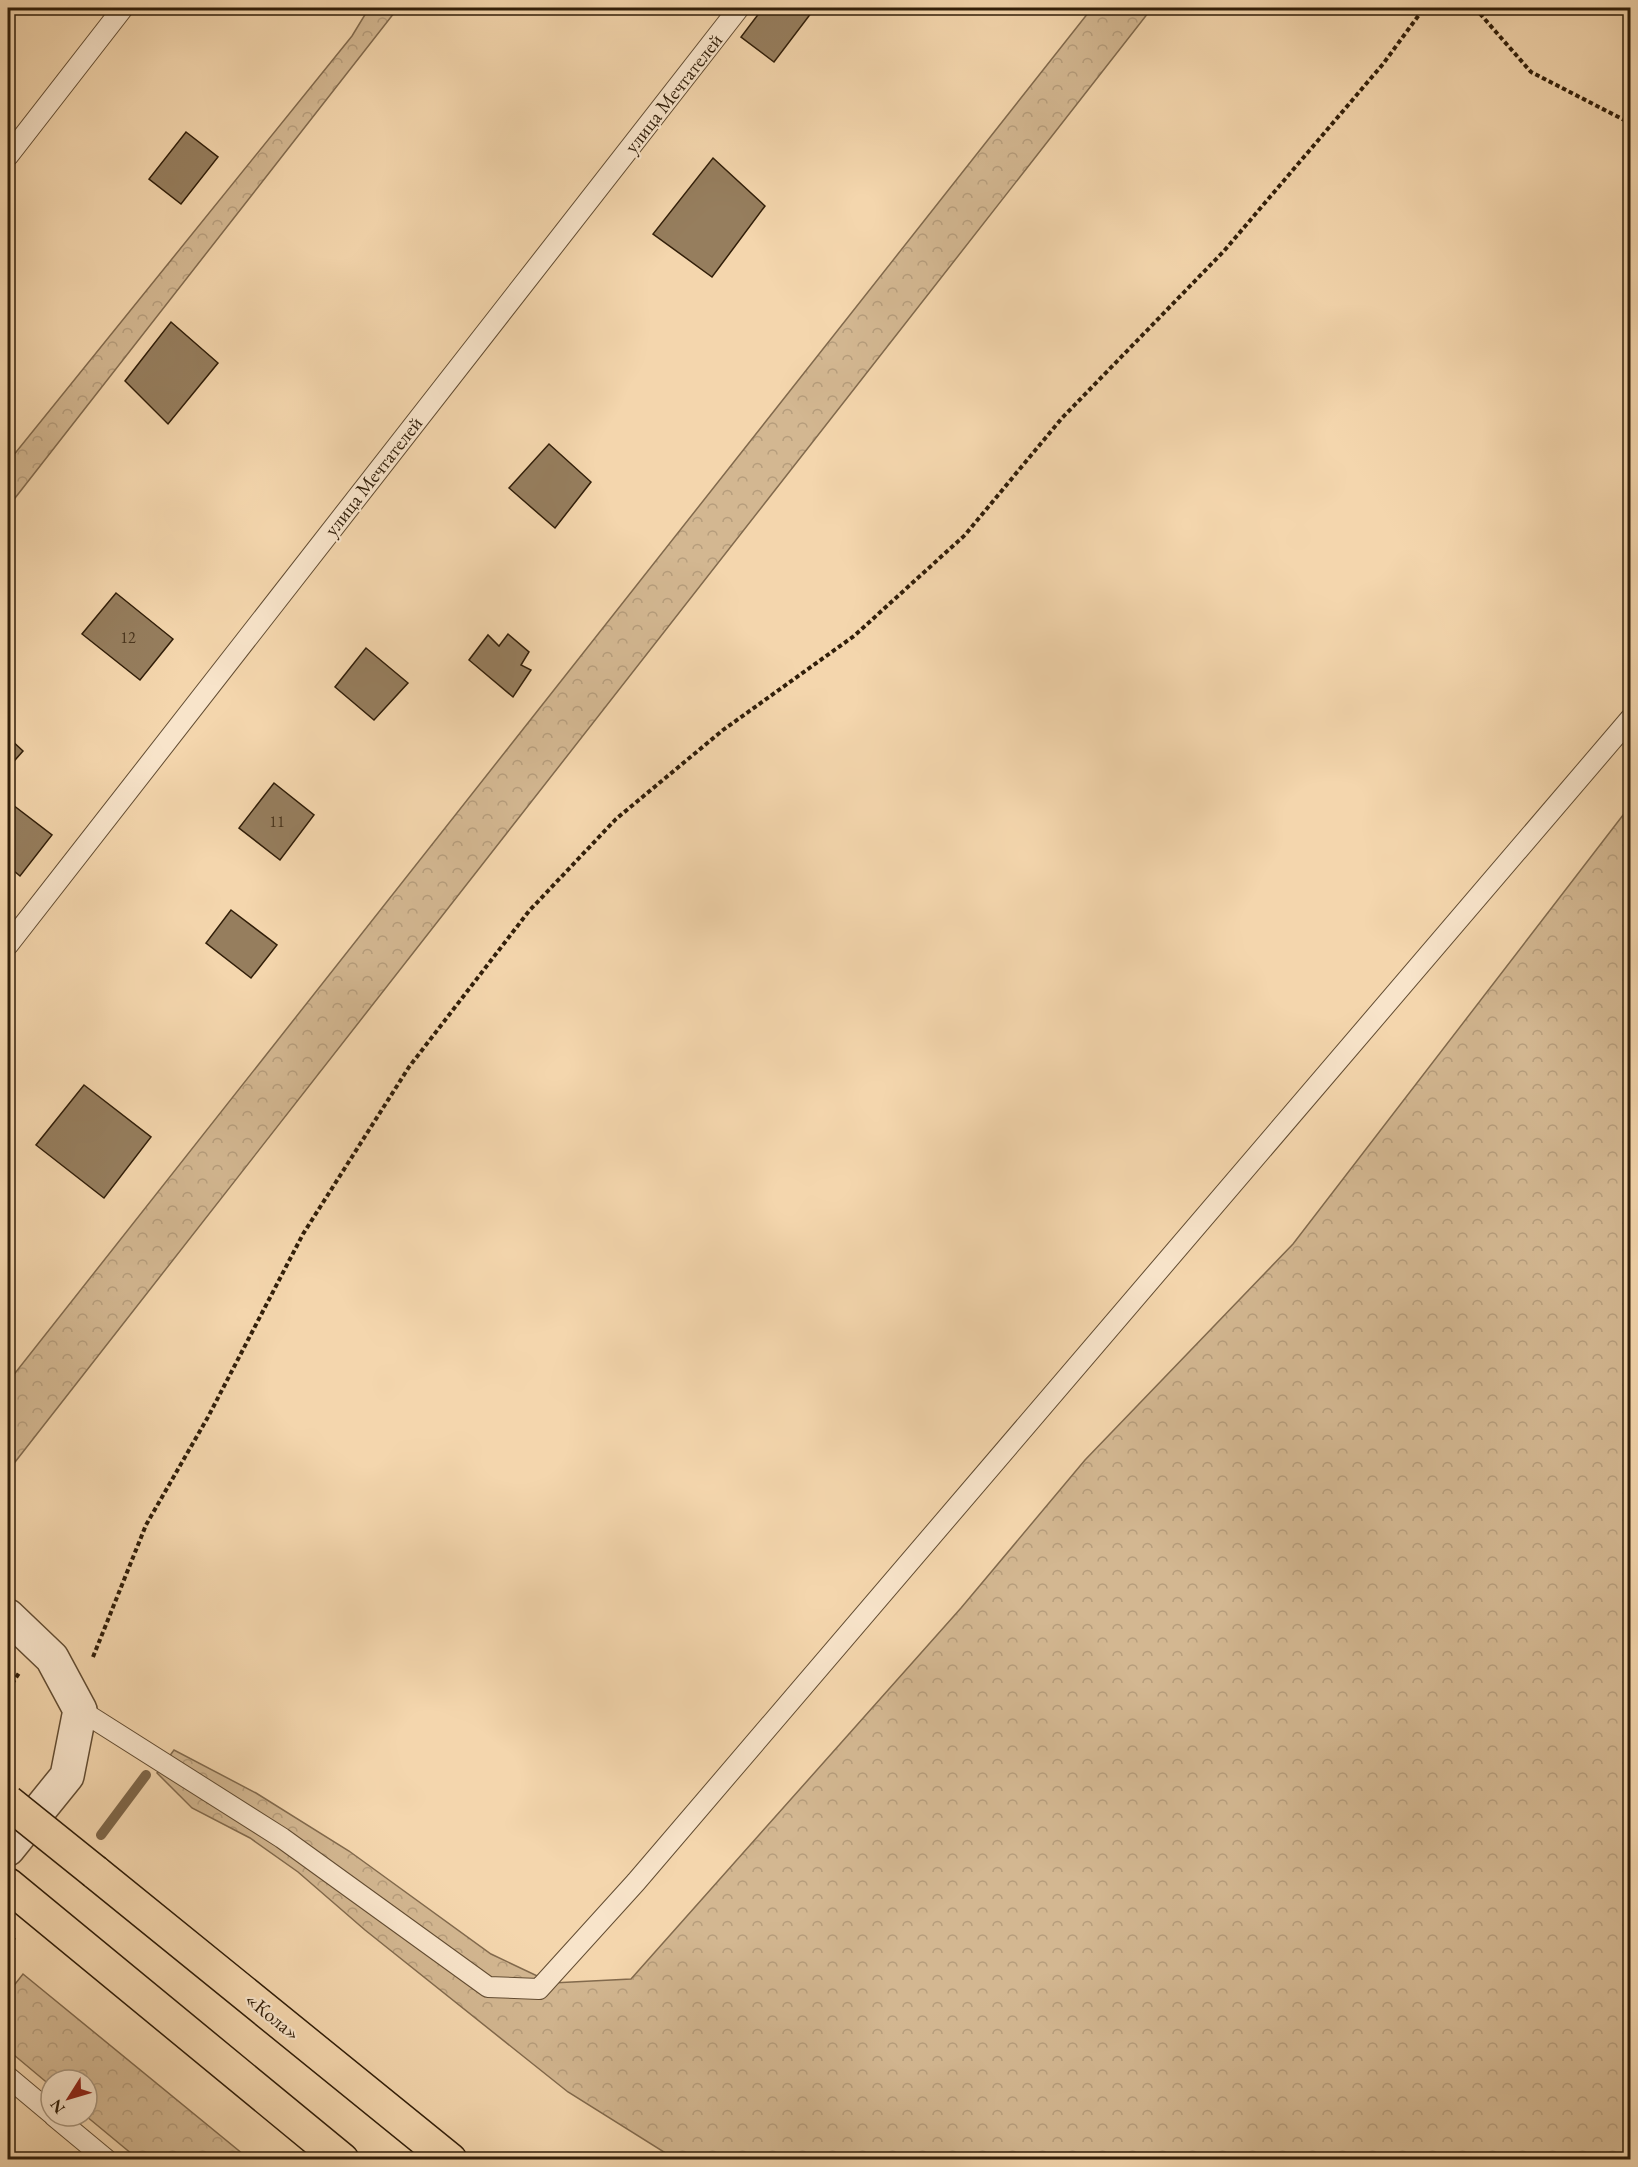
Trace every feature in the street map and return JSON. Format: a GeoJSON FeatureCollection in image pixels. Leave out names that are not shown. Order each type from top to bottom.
{"type":"FeatureCollection","features":[{"type":"Feature","properties":{"kind":"highway","name":"«Кола»"},"geometry":{"type":"LineString","coordinates":[[8,1802],[450,2160]]}},
{"type":"Feature","properties":{"kind":"highway"},"geometry":{"type":"LineString","coordinates":[[8,1885],[342,2160]]}},
{"type":"Feature","properties":{"kind":"street"},"geometry":{"type":"LineString","coordinates":[[8,1617],[52,1658],[80,1710],[67,1776],[8,1849]]}},
{"type":"Feature","properties":{"kind":"lane"},"geometry":{"type":"LineString","coordinates":[[8,156],[123,8]]}},
{"type":"Feature","properties":{"kind":"lane","name":"улица Мечтателей"},"geometry":{"type":"LineString","coordinates":[[8,945],[740,8]]}},
{"type":"Feature","properties":{"kind":"lane"},"geometry":{"type":"LineString","coordinates":[[80,1710],[282,1838],[488,1987],[540,1989],[652,1864],[1630,719]]}},
{"type":"Feature","properties":{"kind":"lane"},"geometry":{"type":"LineString","coordinates":[[8,2077],[39,2103]]}},
{"type":"Feature","properties":{"kind":"lane"},"geometry":{"type":"LineString","coordinates":[[69,2128],[107,2160]]}},
{"type":"Feature","properties":{"kind":"path"},"geometry":{"type":"LineString","coordinates":[[80,1710],[78,1694],[146,1525],[208,1417],[303,1234],[410,1067],[529,911],[616,819],[723,730],[854,636],[965,535],[1062,418],[1224,251],[1383,64],[1424,8]]}},
{"type":"Feature","properties":{"kind":"path"},"geometry":{"type":"LineString","coordinates":[[1475,8],[1531,72],[1630,123]]}},
{"type":"Feature","properties":{"kind":"path"},"geometry":{"type":"LineString","coordinates":[[8,1690],[20,1673]]}},
{"type":"Feature","properties":{"kind":"green space"},"geometry":{"type":"Polygon","coordinates":[[[369,8],[398,8],[8,507],[8,462],[352,36],[369,8]]]}},
{"type":"Feature","properties":{"kind":"green space"},"geometry":{"type":"Polygon","coordinates":[[[1092,8],[1152,8],[8,1471],[8,1382],[1092,8]]]}},
{"type":"Feature","properties":{"kind":"green space"},"geometry":{"type":"Polygon","coordinates":[[[1630,806],[1630,2159],[675,2159],[568,2092],[365,1930],[298,1872],[250,1838],[192,1808],[157,1773],[174,1750],[256,1793],[349,1851],[491,1954],[552,1983],[631,1979],[961,1608],[1085,1460],[1293,1244],[1630,806]]]}},
{"type":"Feature","properties":{"kind":"green space"},"geometry":{"type":"Polygon","coordinates":[[[23,1974],[249,2159],[138,2159],[99,2127],[99,2068],[39,2068],[39,2076],[8,2050],[8,1993],[23,1974]]]}},
{"type":"Feature","properties":{"kind":"building"},"geometry":{"type":"Polygon","coordinates":[[[763,8],[815,8],[774,62],[741,37],[763,8]]]}},
{"type":"Feature","properties":{"kind":"building"},"geometry":{"type":"Polygon","coordinates":[[[186,132],[218,157],[181,204],[149,179],[186,132]]]}},
{"type":"Feature","properties":{"kind":"building"},"geometry":{"type":"Polygon","coordinates":[[[713,158],[765,206],[712,277],[653,234],[713,158]]]}},
{"type":"Feature","properties":{"kind":"building"},"geometry":{"type":"Polygon","coordinates":[[[171,322],[218,363],[168,424],[125,381],[171,322]]]}},
{"type":"Feature","properties":{"kind":"building"},"geometry":{"type":"Polygon","coordinates":[[[549,444],[591,482],[555,528],[509,488],[549,444]]]}},
{"type":"Feature","properties":{"kind":"building"},"geometry":{"type":"Polygon","coordinates":[[[116,593],[173,639],[140,680],[82,634],[116,593]]]}},
{"type":"Feature","properties":{"kind":"building"},"geometry":{"type":"Polygon","coordinates":[[[508,634],[529,652],[521,665],[531,670],[513,697],[469,660],[488,635],[499,646],[508,634]]]}},
{"type":"Feature","properties":{"kind":"building"},"geometry":{"type":"Polygon","coordinates":[[[366,648],[408,683],[374,720],[335,687],[366,648]]]}},
{"type":"Feature","properties":{"kind":"building"},"geometry":{"type":"Polygon","coordinates":[[[8,737],[23,751],[8,768],[8,737]]]}},
{"type":"Feature","properties":{"kind":"building"},"geometry":{"type":"Polygon","coordinates":[[[274,783],[314,815],[280,860],[239,828],[274,783]]]}},
{"type":"Feature","properties":{"kind":"building"},"geometry":{"type":"Polygon","coordinates":[[[13,805],[52,835],[20,876],[8,866],[8,813],[13,805]]]}},
{"type":"Feature","properties":{"kind":"building"},"geometry":{"type":"Polygon","coordinates":[[[231,910],[277,945],[251,978],[206,943],[231,910]]]}},
{"type":"Feature","properties":{"kind":"building"},"geometry":{"type":"Polygon","coordinates":[[[84,1085],[151,1137],[104,1198],[36,1145],[84,1085]]]}},
{"type":"Feature","properties":{"kind":"waterway"},"geometry":{"type":"LineString","coordinates":[[101,1835],[146,1775]]}}]}
